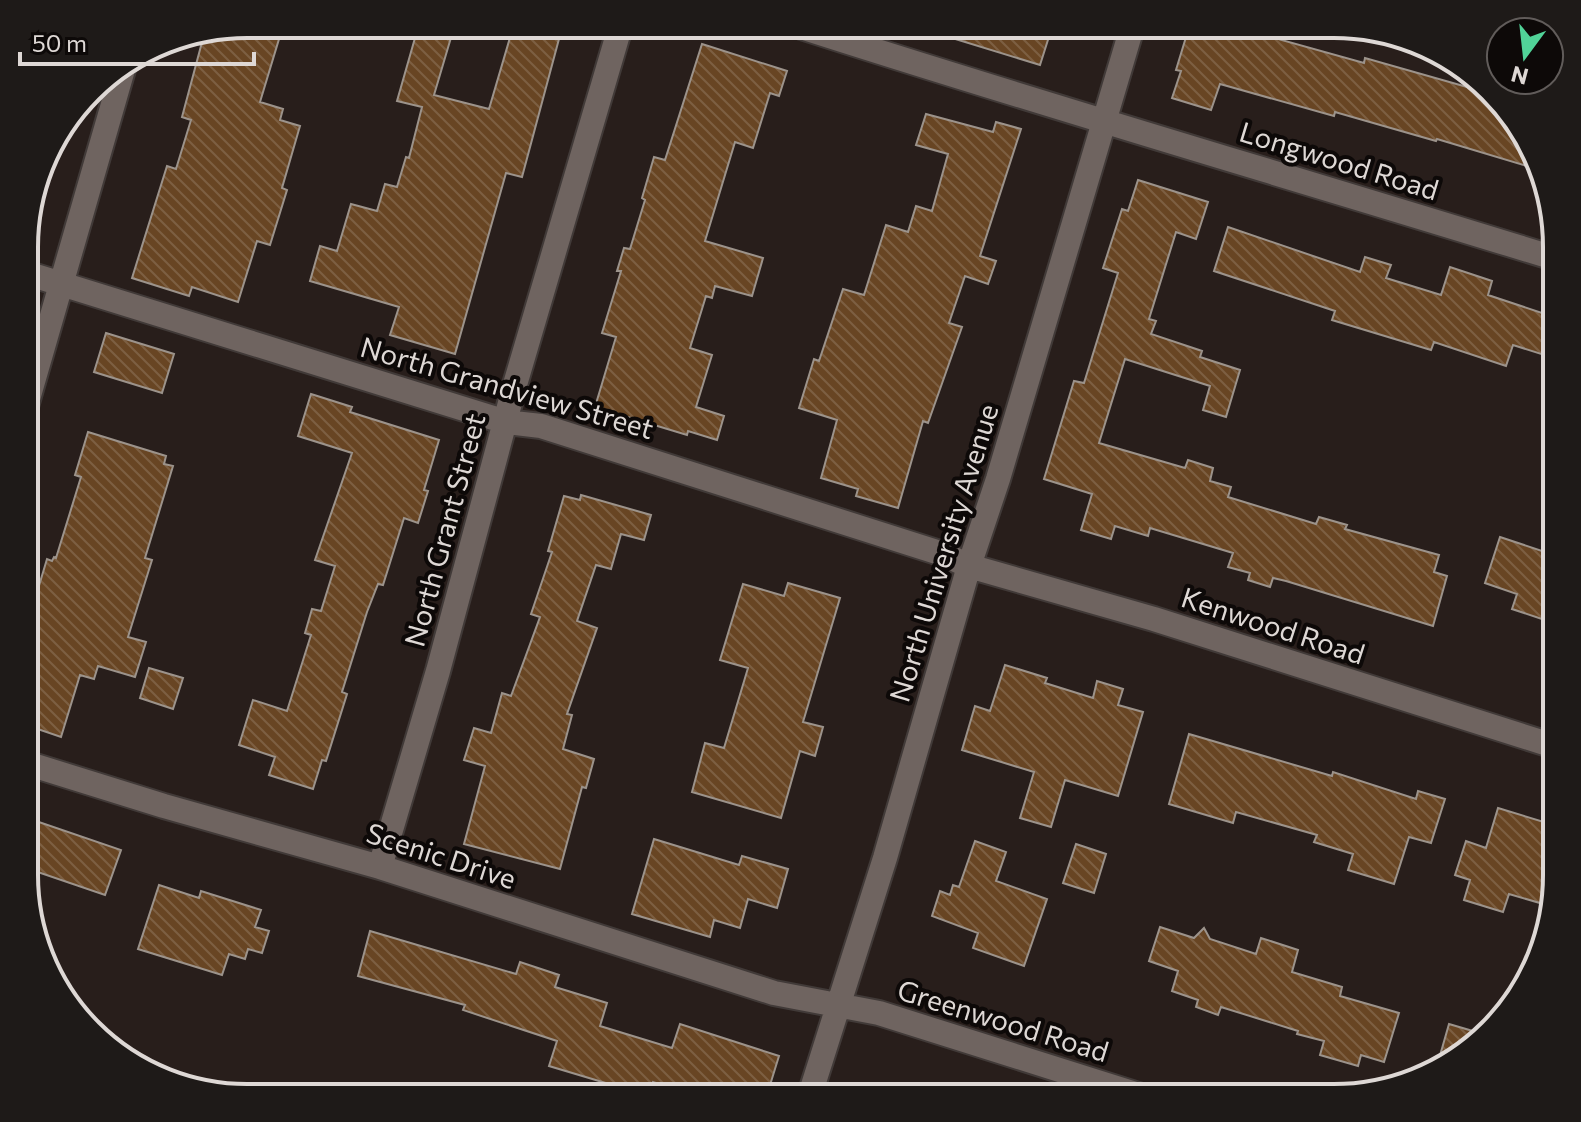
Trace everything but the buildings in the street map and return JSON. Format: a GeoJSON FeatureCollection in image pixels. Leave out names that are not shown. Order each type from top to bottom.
{"type":"FeatureCollection","features":[{"type":"Feature","properties":{"kind":"street","name":"North Grant Street"},"geometry":{"type":"LineString","coordinates":[[380,867],[617,38]]}},
{"type":"Feature","properties":{"kind":"street","name":"Longwood Road"},"geometry":{"type":"LineString","coordinates":[[836,38],[1104,123],[1273,171],[1543,255]]}},
{"type":"Feature","properties":{"kind":"street","name":"North University Avenue"},"geometry":{"type":"LineString","coordinates":[[813,1084],[885,858],[969,566],[1129,38]]}},
{"type":"Feature","properties":{"kind":"street"},"geometry":{"type":"LineString","coordinates":[[38,363],[119,82]]}},
{"type":"Feature","properties":{"kind":"street","name":"North Grandview Street"},"geometry":{"type":"LineString","coordinates":[[38,277],[506,422],[541,426],[943,554],[969,566]]}},
{"type":"Feature","properties":{"kind":"street","name":"Kenwood Road"},"geometry":{"type":"LineString","coordinates":[[969,566],[1154,619],[1543,743]]}},
{"type":"Feature","properties":{"kind":"street","name":"Scenic Drive"},"geometry":{"type":"LineString","coordinates":[[38,767],[380,867],[774,993],[838,1005]]}},
{"type":"Feature","properties":{"kind":"street","name":"Greenwood Road"},"geometry":{"type":"LineString","coordinates":[[838,1005],[879,1013],[1104,1084]]}}]}
